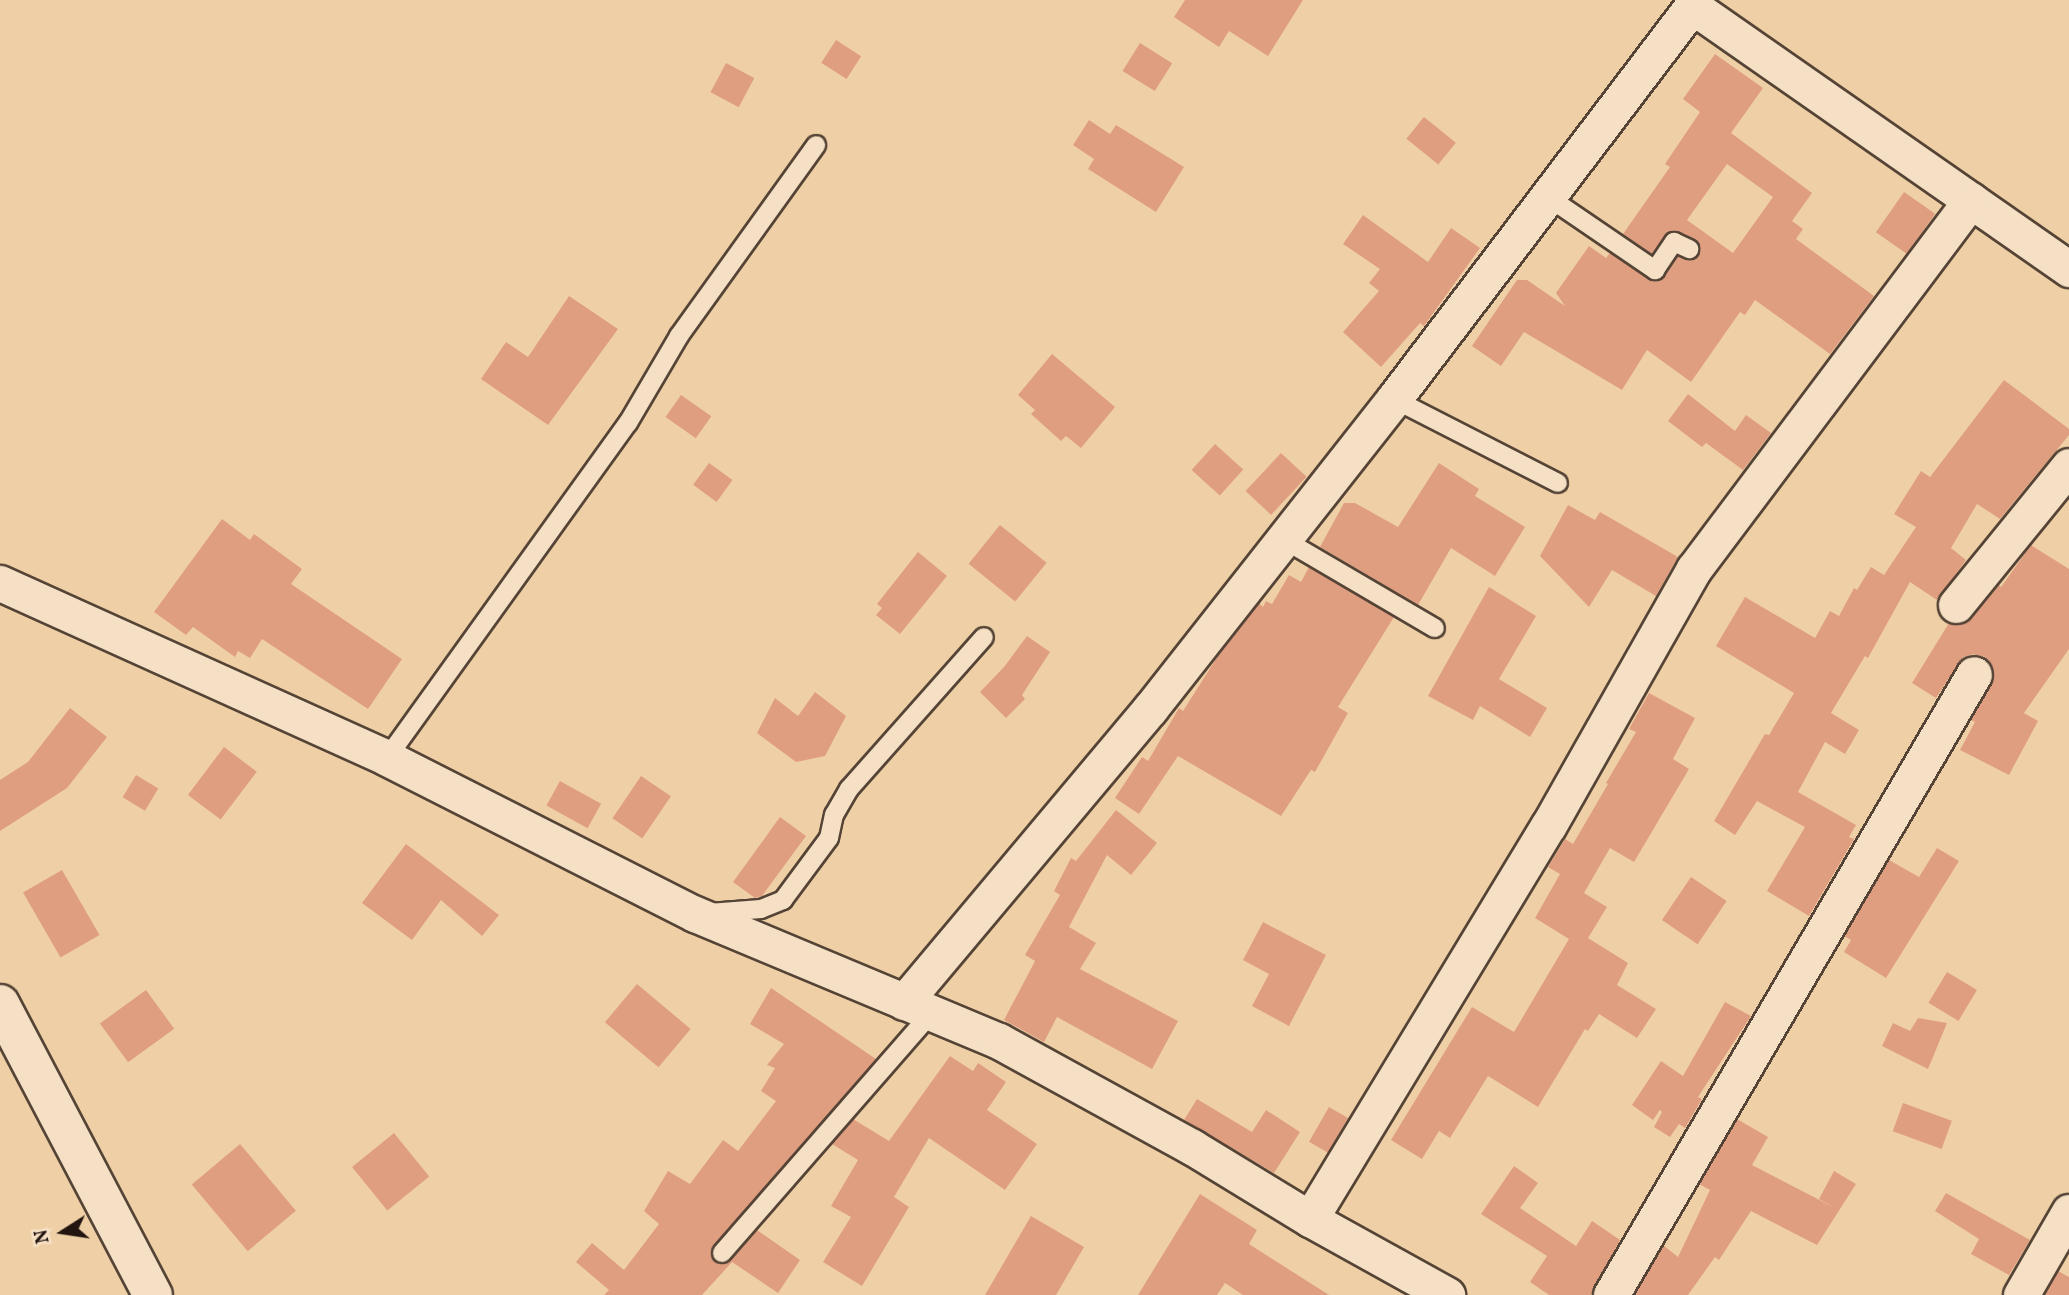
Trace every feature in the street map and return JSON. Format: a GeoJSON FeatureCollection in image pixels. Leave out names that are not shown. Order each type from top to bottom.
{"type":"FeatureCollection","features":[{"type":"Feature","properties":{"kind":"street"},"geometry":{"type":"LineString","coordinates":[[918,1008],[1394,399],[1692,6],[2069,269]]}},
{"type":"Feature","properties":{"kind":"street"},"geometry":{"type":"LineString","coordinates":[[1310,1219],[1536,847],[1694,569],[1971,200]]}},
{"type":"Feature","properties":{"kind":"street"},"geometry":{"type":"LineString","coordinates":[[1956,605],[2069,466]]}},
{"type":"Feature","properties":{"kind":"street"},"geometry":{"type":"LineString","coordinates":[[0,583],[387,758],[695,914],[999,1041],[1065,1080],[1192,1147],[1310,1219],[1447,1295]]}},
{"type":"Feature","properties":{"kind":"street"},"geometry":{"type":"LineString","coordinates":[[1611,1295],[1974,674]]}},
{"type":"Feature","properties":{"kind":"street"},"geometry":{"type":"LineString","coordinates":[[0,1004],[153,1295]]}},
{"type":"Feature","properties":{"kind":"street"},"geometry":{"type":"LineString","coordinates":[[2021,1295],[2069,1212]]}},
{"type":"Feature","properties":{"kind":"lane"},"geometry":{"type":"LineString","coordinates":[[387,758],[628,424],[679,336],[816,145]]}},
{"type":"Feature","properties":{"kind":"lane"},"geometry":{"type":"LineString","coordinates":[[1548,197],[1655,270],[1674,242],[1689,248]]}},
{"type":"Feature","properties":{"kind":"lane"},"geometry":{"type":"LineString","coordinates":[[1394,399],[1558,483]]}},
{"type":"Feature","properties":{"kind":"lane"},"geometry":{"type":"LineString","coordinates":[[1283,539],[1435,628]]}},
{"type":"Feature","properties":{"kind":"lane"},"geometry":{"type":"LineString","coordinates":[[695,914],[761,909],[783,901],[829,838],[834,815],[849,789],[984,637]]}},
{"type":"Feature","properties":{"kind":"lane"},"geometry":{"type":"LineString","coordinates":[[722,1253],[918,1008]]}},
{"type":"Feature","properties":{"kind":"building"},"geometry":{"type":"Polygon","coordinates":[[[1185,0],[1303,0],[1268,56],[1229,31],[1219,47],[1174,17],[1185,0]]]}},
{"type":"Feature","properties":{"kind":"building"},"geometry":{"type":"Polygon","coordinates":[[[836,40],[861,56],[846,79],[821,63],[836,40]]]}},
{"type":"Feature","properties":{"kind":"building"},"geometry":{"type":"Polygon","coordinates":[[[1140,43],[1172,63],[1155,91],[1123,71],[1140,43]]]}},
{"type":"Feature","properties":{"kind":"building"},"geometry":{"type":"Polygon","coordinates":[[[1715,54],[1763,88],[1731,133],[1812,193],[1792,221],[1803,229],[1796,239],[1874,296],[1830,354],[1755,300],[1745,315],[1740,312],[1691,382],[1647,350],[1622,390],[1524,332],[1501,366],[1472,346],[1517,280],[1527,280],[1565,306],[1556,293],[1589,246],[1606,258],[1610,253],[1655,281],[1664,277],[1678,256],[1691,260],[1699,254],[1698,242],[1678,232],[1668,232],[1652,254],[1623,234],[1670,167],[1665,164],[1700,112],[1683,99],[1715,54]],[[1727,164],[1687,220],[1733,253],[1773,197],[1727,164]]]}},
{"type":"Feature","properties":{"kind":"building"},"geometry":{"type":"Polygon","coordinates":[[[726,63],[754,78],[739,107],[711,92],[726,63]]]}},
{"type":"Feature","properties":{"kind":"building"},"geometry":{"type":"Polygon","coordinates":[[[1424,117],[1456,143],[1438,165],[1406,139],[1424,117]]]}},
{"type":"Feature","properties":{"kind":"building"},"geometry":{"type":"Polygon","coordinates":[[[1089,120],[1110,134],[1116,125],[1184,167],[1156,212],[1088,169],[1094,159],[1073,145],[1089,120]]]}},
{"type":"Feature","properties":{"kind":"building"},"geometry":{"type":"Polygon","coordinates":[[[1904,192],[1935,214],[1907,254],[1876,232],[1904,192]]]}},
{"type":"Feature","properties":{"kind":"building"},"geometry":{"type":"Polygon","coordinates":[[[1363,215],[1428,262],[1451,228],[1480,248],[1424,326],[1420,323],[1381,367],[1343,332],[1379,291],[1369,283],[1380,269],[1343,244],[1363,215]]]}},
{"type":"Feature","properties":{"kind":"building"},"geometry":{"type":"Polygon","coordinates":[[[569,296],[618,329],[548,425],[481,379],[506,342],[528,357],[569,296]]]}},
{"type":"Feature","properties":{"kind":"building"},"geometry":{"type":"Polygon","coordinates":[[[1052,354],[1115,407],[1081,448],[1066,436],[1061,441],[1031,414],[1035,410],[1018,395],[1052,354]]]}},
{"type":"Feature","properties":{"kind":"building"},"geometry":{"type":"Polygon","coordinates":[[[2004,380],[2069,429],[2069,435],[2000,519],[1977,504],[1951,548],[1966,560],[1937,600],[1910,582],[1868,658],[1865,656],[1831,713],[1859,730],[1845,754],[1825,742],[1798,792],[1856,825],[1849,837],[1854,839],[1809,916],[1767,891],[1805,827],[1757,801],[1735,835],[1714,821],[1765,734],[1769,735],[1794,693],[1716,646],[1745,597],[1815,638],[1830,611],[1839,616],[1854,588],[1857,590],[1871,567],[1884,575],[1916,527],[1894,514],[1921,471],[1930,477],[2004,380]]]}},
{"type":"Feature","properties":{"kind":"building"},"geometry":{"type":"Polygon","coordinates":[[[1688,394],[1735,431],[1746,415],[1771,433],[1743,470],[1706,443],[1702,447],[1668,421],[1688,394]]]}},
{"type":"Feature","properties":{"kind":"building"},"geometry":{"type":"Polygon","coordinates":[[[681,395],[711,416],[696,438],[666,417],[681,395]]]}},
{"type":"Feature","properties":{"kind":"building"},"geometry":{"type":"Polygon","coordinates":[[[1215,444],[1243,469],[1220,495],[1192,470],[1215,444]]]}},
{"type":"Feature","properties":{"kind":"building"},"geometry":{"type":"Polygon","coordinates":[[[1281,453],[1307,477],[1271,515],[1246,491],[1281,453]]]}},
{"type":"Feature","properties":{"kind":"building"},"geometry":{"type":"Polygon","coordinates":[[[709,463],[732,480],[717,502],[693,485],[709,463]]]}},
{"type":"Feature","properties":{"kind":"building"},"geometry":{"type":"Polygon","coordinates":[[[1439,463],[1479,489],[1475,496],[1525,527],[1495,576],[1451,548],[1418,605],[1320,547],[1344,503],[1355,503],[1398,527],[1439,463]]]}},
{"type":"Feature","properties":{"kind":"building"},"geometry":{"type":"Polygon","coordinates":[[[1568,505],[1595,520],[1600,512],[1678,557],[1656,596],[1612,570],[1589,607],[1540,556],[1568,505]]]}},
{"type":"Feature","properties":{"kind":"building"},"geometry":{"type":"Polygon","coordinates":[[[222,519],[250,540],[254,534],[302,569],[291,584],[402,659],[368,709],[262,639],[250,658],[238,651],[235,657],[193,627],[186,635],[154,612],[222,519]]]}},
{"type":"Feature","properties":{"kind":"building"},"geometry":{"type":"Polygon","coordinates":[[[1000,525],[1047,563],[1015,602],[969,564],[1000,525]]]}},
{"type":"Feature","properties":{"kind":"building"},"geometry":{"type":"Polygon","coordinates":[[[2031,545],[2069,569],[2069,649],[2024,713],[2038,721],[2009,775],[1960,750],[1975,722],[1971,720],[1994,675],[1992,665],[1985,657],[1973,654],[1963,657],[1936,698],[1912,683],[1949,623],[1963,624],[1972,618],[1999,585],[2001,587],[2031,545]]]}},
{"type":"Feature","properties":{"kind":"building"},"geometry":{"type":"Polygon","coordinates":[[[918,552],[947,576],[900,634],[876,615],[882,608],[877,604],[918,552]]]}},
{"type":"Feature","properties":{"kind":"building"},"geometry":{"type":"Polygon","coordinates":[[[1309,567],[1394,617],[1338,707],[1348,713],[1315,772],[1311,770],[1281,816],[1178,756],[1139,814],[1115,798],[1142,757],[1148,761],[1179,708],[1183,711],[1216,659],[1259,603],[1263,607],[1266,601],[1272,604],[1289,575],[1301,582],[1309,567]]]}},
{"type":"Feature","properties":{"kind":"building"},"geometry":{"type":"Polygon","coordinates":[[[1489,587],[1536,616],[1499,679],[1547,708],[1530,737],[1480,706],[1473,720],[1428,696],[1489,587]]]}},
{"type":"Feature","properties":{"kind":"building"},"geometry":{"type":"Polygon","coordinates":[[[1027,636],[1050,652],[1022,695],[1025,699],[1006,718],[980,692],[1004,667],[1027,636]]]}},
{"type":"Feature","properties":{"kind":"building"},"geometry":{"type":"Polygon","coordinates":[[[815,692],[846,716],[825,756],[796,762],[757,733],[775,698],[798,716],[815,692]]]}},
{"type":"Feature","properties":{"kind":"building"},"geometry":{"type":"Polygon","coordinates":[[[1649,693],[1695,718],[1673,759],[1689,769],[1634,862],[1610,848],[1584,893],[1607,907],[1588,938],[1628,963],[1617,985],[1656,1009],[1637,1038],[1599,1014],[1588,1031],[1585,1029],[1538,1107],[1488,1076],[1450,1138],[1439,1131],[1422,1159],[1391,1140],[1472,1007],[1514,1032],[1569,939],[1535,918],[1560,874],[1548,867],[1565,839],[1573,844],[1608,784],[1606,783],[1636,732],[1629,729],[1649,693]]]}},
{"type":"Feature","properties":{"kind":"building"},"geometry":{"type":"Polygon","coordinates":[[[70,708],[107,737],[67,788],[0,831],[0,780],[28,762],[70,708]]]}},
{"type":"Feature","properties":{"kind":"building"},"geometry":{"type":"Polygon","coordinates":[[[224,747],[257,772],[221,820],[188,795],[224,747]]]}},
{"type":"Feature","properties":{"kind":"building"},"geometry":{"type":"Polygon","coordinates":[[[136,775],[158,788],[145,811],[123,797],[136,775]]]}},
{"type":"Feature","properties":{"kind":"building"},"geometry":{"type":"Polygon","coordinates":[[[641,776],[671,796],[642,838],[612,818],[641,776]]]}},
{"type":"Feature","properties":{"kind":"building"},"geometry":{"type":"Polygon","coordinates":[[[560,781],[601,804],[588,828],[546,805],[560,781]]]}},
{"type":"Feature","properties":{"kind":"building"},"geometry":{"type":"Polygon","coordinates":[[[1116,810],[1157,843],[1131,875],[1107,855],[1069,927],[1096,943],[1080,969],[1178,1021],[1152,1069],[1057,1017],[1044,1042],[1004,1020],[1035,961],[1025,955],[1060,895],[1054,891],[1071,858],[1076,861],[1116,810]]]}},
{"type":"Feature","properties":{"kind":"building"},"geometry":{"type":"Polygon","coordinates":[[[780,817],[806,836],[762,896],[755,898],[733,882],[780,817]]]}},
{"type":"Feature","properties":{"kind":"building"},"geometry":{"type":"Polygon","coordinates":[[[406,844],[499,915],[482,936],[441,900],[412,940],[362,903],[406,844]]]}},
{"type":"Feature","properties":{"kind":"building"},"geometry":{"type":"Polygon","coordinates":[[[1937,848],[1959,861],[1886,978],[1844,952],[1851,940],[1844,936],[1889,860],[1919,877],[1937,848]]]}},
{"type":"Feature","properties":{"kind":"building"},"geometry":{"type":"Polygon","coordinates":[[[62,870],[100,935],[61,957],[23,892],[62,870]]]}},
{"type":"Feature","properties":{"kind":"building"},"geometry":{"type":"Polygon","coordinates":[[[1691,877],[1727,901],[1698,944],[1662,920],[1691,877]]]}},
{"type":"Feature","properties":{"kind":"building"},"geometry":{"type":"Polygon","coordinates":[[[1263,922],[1326,955],[1289,1026],[1252,1006],[1269,974],[1243,960],[1263,922]]]}},
{"type":"Feature","properties":{"kind":"building"},"geometry":{"type":"Polygon","coordinates":[[[1947,972],[1977,990],[1958,1021],[1928,1003],[1947,972]]]}},
{"type":"Feature","properties":{"kind":"building"},"geometry":{"type":"Polygon","coordinates":[[[637,984],[691,1029],[658,1067],[605,1022],[637,984]]]}},
{"type":"Feature","properties":{"kind":"building"},"geometry":{"type":"Polygon","coordinates":[[[771,988],[876,1059],[711,1251],[715,1262],[726,1263],[757,1230],[800,1260],[778,1293],[732,1262],[702,1295],[604,1295],[609,1290],[576,1262],[592,1243],[624,1270],[659,1224],[644,1211],[668,1171],[690,1184],[723,1140],[738,1151],[776,1101],[761,1091],[775,1068],[767,1065],[784,1044],[750,1024],[771,988]]]}},
{"type":"Feature","properties":{"kind":"building"},"geometry":{"type":"Polygon","coordinates":[[[146,990],[174,1029],[128,1062],[100,1024],[146,990]]]}},
{"type":"Feature","properties":{"kind":"building"},"geometry":{"type":"Polygon","coordinates":[[[1725,1002],[1751,1016],[1698,1097],[1702,1099],[1685,1128],[1679,1124],[1670,1137],[1654,1127],[1662,1112],[1660,1110],[1653,1120],[1632,1105],[1661,1061],[1683,1076],[1725,1002]]]}},
{"type":"Feature","properties":{"kind":"building"},"geometry":{"type":"Polygon","coordinates":[[[1918,1018],[1947,1023],[1928,1069],[1882,1046],[1893,1023],[1910,1031],[1918,1018]]]}},
{"type":"Feature","properties":{"kind":"building"},"geometry":{"type":"Polygon","coordinates":[[[950,1056],[973,1071],[978,1063],[1006,1082],[987,1110],[1037,1144],[1005,1190],[929,1138],[894,1197],[909,1207],[862,1286],[823,1262],[851,1217],[831,1206],[858,1160],[832,1144],[853,1119],[889,1141],[950,1056]]]}},
{"type":"Feature","properties":{"kind":"building"},"geometry":{"type":"Polygon","coordinates":[[[1197,1099],[1252,1132],[1266,1110],[1300,1132],[1274,1173],[1184,1120],[1197,1099]]]}},
{"type":"Feature","properties":{"kind":"building"},"geometry":{"type":"Polygon","coordinates":[[[1903,1103],[1952,1121],[1942,1149],[1893,1131],[1903,1103]]]}},
{"type":"Feature","properties":{"kind":"building"},"geometry":{"type":"Polygon","coordinates":[[[1329,1107],[1348,1118],[1328,1153],[1309,1142],[1329,1107]]]}},
{"type":"Feature","properties":{"kind":"building"},"geometry":{"type":"Polygon","coordinates":[[[1737,1119],[1768,1137],[1752,1165],[1835,1208],[1819,1199],[1834,1171],[1856,1184],[1817,1245],[1751,1211],[1719,1260],[1715,1257],[1688,1295],[1634,1295],[1663,1245],[1678,1257],[1710,1190],[1699,1184],[1737,1119]]]}},
{"type":"Feature","properties":{"kind":"building"},"geometry":{"type":"Polygon","coordinates":[[[394,1133],[429,1177],[387,1211],[352,1167],[394,1133]]]}},
{"type":"Feature","properties":{"kind":"building"},"geometry":{"type":"Polygon","coordinates":[[[240,1144],[296,1211],[248,1251],[192,1184],[240,1144]]]}},
{"type":"Feature","properties":{"kind":"building"},"geometry":{"type":"Polygon","coordinates":[[[1514,1166],[1538,1183],[1520,1208],[1576,1246],[1592,1221],[1620,1240],[1591,1295],[1549,1295],[1530,1282],[1547,1256],[1481,1214],[1514,1166]]]}},
{"type":"Feature","properties":{"kind":"building"},"geometry":{"type":"Polygon","coordinates":[[[1946,1193],[2030,1240],[2009,1275],[1971,1254],[1979,1239],[1935,1211],[1946,1193]]]}},
{"type":"Feature","properties":{"kind":"building"},"geometry":{"type":"Polygon","coordinates":[[[1200,1194],[1257,1230],[1249,1244],[1329,1295],[1243,1295],[1225,1283],[1217,1295],[1138,1295],[1200,1194]]]}},
{"type":"Feature","properties":{"kind":"building"},"geometry":{"type":"Polygon","coordinates":[[[1031,1216],[1084,1247],[1056,1295],[985,1295],[1031,1216]]]}},
{"type":"Feature","properties":{"kind":"building"},"geometry":{"type":"Polygon","coordinates":[[[2058,1271],[2069,1277],[2069,1295],[2045,1295],[2058,1271]]]}}]}
